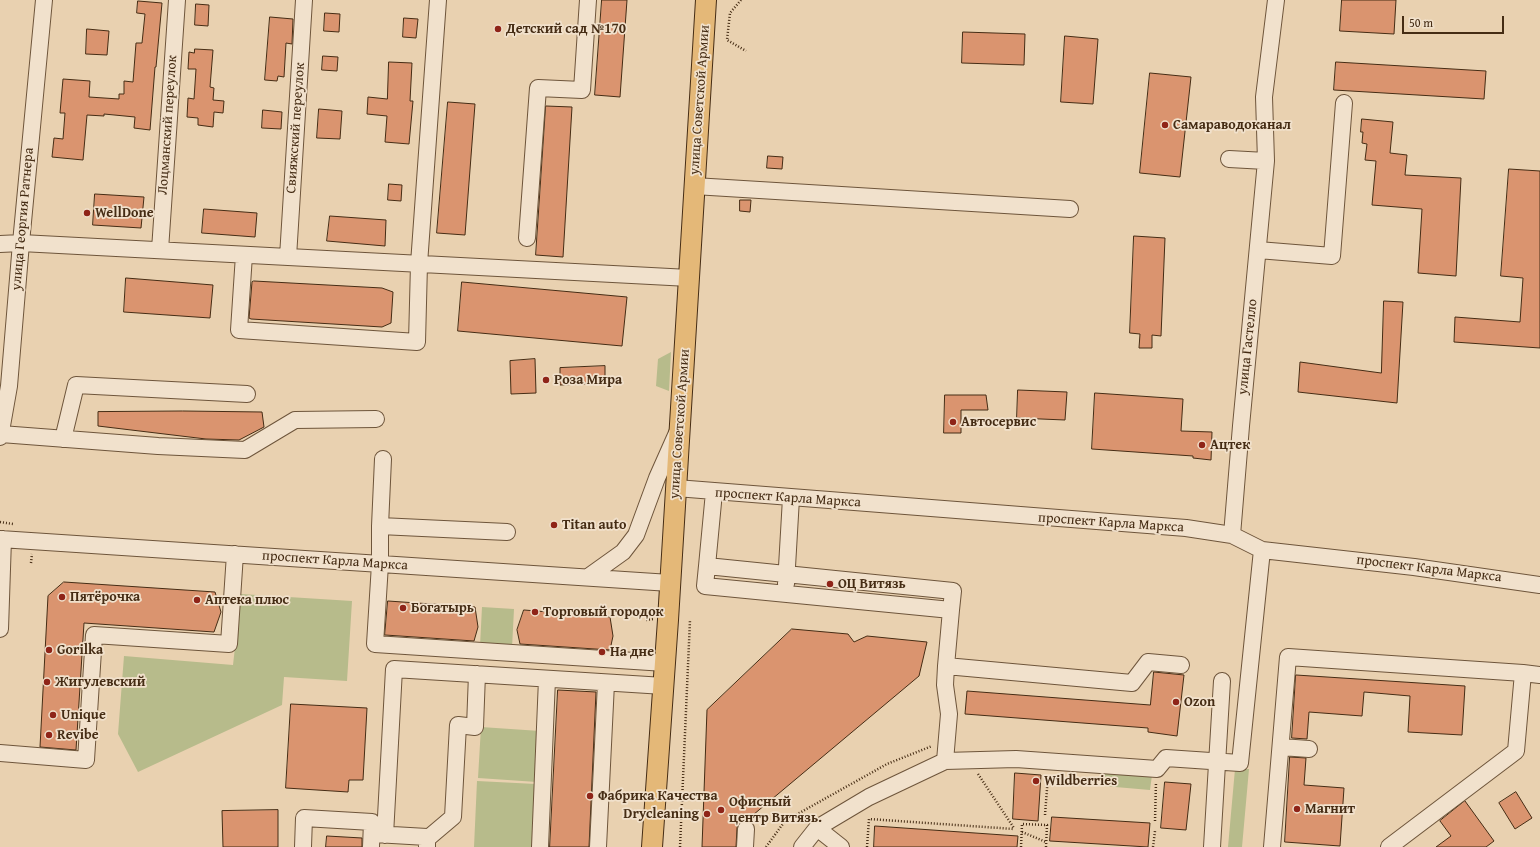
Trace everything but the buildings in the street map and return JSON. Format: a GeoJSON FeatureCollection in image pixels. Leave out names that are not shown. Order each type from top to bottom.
{"type":"FeatureCollection","features":[{"type":"Feature","properties":{"kind":"main road","name":"улица Советской Армии"},"geometry":{"type":"LineString","coordinates":[[652,847],[664,686],[706,0]]}},
{"type":"Feature","properties":{"kind":"street","name":"улица Георгия Ратнера"},"geometry":{"type":"LineString","coordinates":[[0,435],[4,386],[21,243],[44,0]]}},
{"type":"Feature","properties":{"kind":"street","name":"Лоцманский переулок"},"geometry":{"type":"LineString","coordinates":[[160,250],[177,0]]}},
{"type":"Feature","properties":{"kind":"street","name":"Свияжский переулок"},"geometry":{"type":"LineString","coordinates":[[288,257],[304,0]]}},
{"type":"Feature","properties":{"kind":"street"},"geometry":{"type":"LineString","coordinates":[[244,255],[239,330],[417,342],[419,264],[438,0]]}},
{"type":"Feature","properties":{"kind":"street"},"geometry":{"type":"LineString","coordinates":[[527,238],[538,88],[582,90],[588,0]]}},
{"type":"Feature","properties":{"kind":"street","name":"улица Гастелло"},"geometry":{"type":"LineString","coordinates":[[1232,535],[1266,160],[1264,97],[1276,0]]}},
{"type":"Feature","properties":{"kind":"street"},"geometry":{"type":"LineString","coordinates":[[1258,250],[1332,256],[1344,103]]}},
{"type":"Feature","properties":{"kind":"street"},"geometry":{"type":"LineString","coordinates":[[1229,159],[1266,160]]}},
{"type":"Feature","properties":{"kind":"street"},"geometry":{"type":"LineString","coordinates":[[694,186],[1070,209]]}},
{"type":"Feature","properties":{"kind":"street"},"geometry":{"type":"LineString","coordinates":[[0,244],[21,243],[689,278]]}},
{"type":"Feature","properties":{"kind":"street"},"geometry":{"type":"LineString","coordinates":[[63,439],[76,385],[247,394]]}},
{"type":"Feature","properties":{"kind":"street"},"geometry":{"type":"LineString","coordinates":[[0,435],[158,446],[245,450],[295,420],[376,419]]}},
{"type":"Feature","properties":{"kind":"street"},"geometry":{"type":"LineString","coordinates":[[588,577],[623,552],[636,535],[657,478],[680,426]]}},
{"type":"Feature","properties":{"kind":"street"},"geometry":{"type":"LineString","coordinates":[[383,459],[380,564],[375,644],[665,663]]}},
{"type":"Feature","properties":{"kind":"street","name":"проспект Карла Маркса"},"geometry":{"type":"LineString","coordinates":[[676,488],[1186,528],[1232,535],[1262,550],[1414,567],[1540,585]]}},
{"type":"Feature","properties":{"kind":"street"},"geometry":{"type":"LineString","coordinates":[[714,492],[705,586],[951,610]]}},
{"type":"Feature","properties":{"kind":"street"},"geometry":{"type":"LineString","coordinates":[[785,594],[791,498]]}},
{"type":"Feature","properties":{"kind":"street"},"geometry":{"type":"LineString","coordinates":[[380,526],[507,532]]}},
{"type":"Feature","properties":{"kind":"street"},"geometry":{"type":"LineString","coordinates":[[0,629],[1,539]]}},
{"type":"Feature","properties":{"kind":"street","name":"проспект Карла Маркса"},"geometry":{"type":"LineString","coordinates":[[1,539],[670,583]]}},
{"type":"Feature","properties":{"kind":"street"},"geometry":{"type":"LineString","coordinates":[[802,847],[817,828],[869,797],[945,761],[968,759],[1049,760],[1157,769],[1166,758],[1240,764],[1262,550]]}},
{"type":"Feature","properties":{"kind":"street"},"geometry":{"type":"LineString","coordinates":[[0,753],[86,760],[94,635],[229,644],[235,554]]}},
{"type":"Feature","properties":{"kind":"street"},"geometry":{"type":"LineString","coordinates":[[707,566],[953,591],[945,685],[949,714],[945,761]]}},
{"type":"Feature","properties":{"kind":"street"},"geometry":{"type":"LineString","coordinates":[[1272,847],[1288,657],[1540,675]]}},
{"type":"Feature","properties":{"kind":"street"},"geometry":{"type":"LineString","coordinates":[[946,666],[1132,682],[1148,662],[1181,665]]}},
{"type":"Feature","properties":{"kind":"street"},"geometry":{"type":"LineString","coordinates":[[376,839],[394,669],[664,686]]}},
{"type":"Feature","properties":{"kind":"street"},"geometry":{"type":"LineString","coordinates":[[427,843],[453,818],[458,725],[475,727],[477,674],[479,675]]}},
{"type":"Feature","properties":{"kind":"street"},"geometry":{"type":"LineString","coordinates":[[1389,847],[1516,751],[1523,674]]}},
{"type":"Feature","properties":{"kind":"street"},"geometry":{"type":"LineString","coordinates":[[540,847],[547,679]]}},
{"type":"Feature","properties":{"kind":"street"},"geometry":{"type":"LineString","coordinates":[[1212,847],[1222,681]]}},
{"type":"Feature","properties":{"kind":"street"},"geometry":{"type":"LineString","coordinates":[[598,847],[606,683]]}},
{"type":"Feature","properties":{"kind":"street"},"geometry":{"type":"LineString","coordinates":[[1281,747],[1309,749]]}},
{"type":"Feature","properties":{"kind":"street"},"geometry":{"type":"LineString","coordinates":[[303,847],[304,818],[372,822],[376,839]]}},
{"type":"Feature","properties":{"kind":"street"},"geometry":{"type":"LineString","coordinates":[[817,828],[840,847]]}},
{"type":"Feature","properties":{"kind":"street"},"geometry":{"type":"LineString","coordinates":[[745,847],[746,829]]}},
{"type":"Feature","properties":{"kind":"street"},"geometry":{"type":"LineString","coordinates":[[376,839],[427,837],[427,843]]}},
{"type":"Feature","properties":{"kind":"path"},"geometry":{"type":"LineString","coordinates":[[741,0],[730,13],[727,40],[746,52]]}},
{"type":"Feature","properties":{"kind":"path"},"geometry":{"type":"LineString","coordinates":[[680,847],[690,620]]}},
{"type":"Feature","properties":{"kind":"path"},"geometry":{"type":"LineString","coordinates":[[766,847],[785,822],[887,764],[947,740]]}},
{"type":"Feature","properties":{"kind":"path"},"geometry":{"type":"LineString","coordinates":[[867,847],[869,819],[1014,829],[968,759]]}},
{"type":"Feature","properties":{"kind":"path"},"geometry":{"type":"LineString","coordinates":[[1045,815],[1049,760]]}},
{"type":"Feature","properties":{"kind":"path"},"geometry":{"type":"LineString","coordinates":[[1155,821],[1157,769]]}},
{"type":"Feature","properties":{"kind":"path"},"geometry":{"type":"LineString","coordinates":[[1021,847],[1022,824],[1047,825],[1046,847]]}},
{"type":"Feature","properties":{"kind":"path"},"geometry":{"type":"LineString","coordinates":[[1153,847],[1155,831]]}},
{"type":"Feature","properties":{"kind":"path"},"geometry":{"type":"LineString","coordinates":[[1022,832],[1046,842]]}},
{"type":"Feature","properties":{"kind":"green space"},"geometry":{"type":"Polygon","coordinates":[[[671,352],[669,391],[656,386],[658,359],[671,352]]]}},
{"type":"Feature","properties":{"kind":"green space"},"geometry":{"type":"Polygon","coordinates":[[[241,594],[352,601],[347,681],[284,677],[282,705],[138,772],[118,734],[124,656],[233,665],[241,594]]]}},
{"type":"Feature","properties":{"kind":"green space"},"geometry":{"type":"Polygon","coordinates":[[[482,607],[514,609],[512,648],[480,646],[482,607]]]}},
{"type":"Feature","properties":{"kind":"green space"},"geometry":{"type":"Polygon","coordinates":[[[481,727],[540,731],[537,782],[478,778],[481,727]]]}},
{"type":"Feature","properties":{"kind":"green space"},"geometry":{"type":"Polygon","coordinates":[[[1235,769],[1249,769],[1242,847],[1228,847],[1235,769]]]}},
{"type":"Feature","properties":{"kind":"green space"},"geometry":{"type":"Polygon","coordinates":[[[1105,771],[1152,775],[1150,790],[1104,786],[1105,771]]]}},
{"type":"Feature","properties":{"kind":"green space"},"geometry":{"type":"Polygon","coordinates":[[[477,781],[536,784],[533,847],[474,847],[477,781]]]}},
{"type":"Feature","properties":{"kind":"place","name":"Детский сад №170"},"geometry":{"type":"Point","coordinates":[498,29]}},
{"type":"Feature","properties":{"kind":"place","name":"Самараводоканал"},"geometry":{"type":"Point","coordinates":[1165,125]}},
{"type":"Feature","properties":{"kind":"place","name":"WellDone"},"geometry":{"type":"Point","coordinates":[87,213]}},
{"type":"Feature","properties":{"kind":"place","name":"Роза Мира"},"geometry":{"type":"Point","coordinates":[546,380]}},
{"type":"Feature","properties":{"kind":"place","name":"Автосервис"},"geometry":{"type":"Point","coordinates":[953,422]}},
{"type":"Feature","properties":{"kind":"place","name":"Ацтек"},"geometry":{"type":"Point","coordinates":[1202,445]}},
{"type":"Feature","properties":{"kind":"place","name":"Titan auto"},"geometry":{"type":"Point","coordinates":[554,525]}},
{"type":"Feature","properties":{"kind":"place","name":"ОЦ Витязь"},"geometry":{"type":"Point","coordinates":[830,584]}},
{"type":"Feature","properties":{"kind":"place","name":"Пятёрочка"},"geometry":{"type":"Point","coordinates":[62,597]}},
{"type":"Feature","properties":{"kind":"place","name":"Аптека плюс"},"geometry":{"type":"Point","coordinates":[197,600]}},
{"type":"Feature","properties":{"kind":"place","name":"Богатырь"},"geometry":{"type":"Point","coordinates":[403,608]}},
{"type":"Feature","properties":{"kind":"place","name":"Торговый городок"},"geometry":{"type":"Point","coordinates":[535,612]}},
{"type":"Feature","properties":{"kind":"place","name":"Gorilka"},"geometry":{"type":"Point","coordinates":[49,650]}},
{"type":"Feature","properties":{"kind":"place","name":"На дне"},"geometry":{"type":"Point","coordinates":[602,652]}},
{"type":"Feature","properties":{"kind":"place","name":"Жигулевский"},"geometry":{"type":"Point","coordinates":[47,682]}},
{"type":"Feature","properties":{"kind":"place","name":"Ozon"},"geometry":{"type":"Point","coordinates":[1176,702]}},
{"type":"Feature","properties":{"kind":"place","name":"Unique"},"geometry":{"type":"Point","coordinates":[53,715]}},
{"type":"Feature","properties":{"kind":"place","name":"Revibe"},"geometry":{"type":"Point","coordinates":[49,735]}},
{"type":"Feature","properties":{"kind":"place","name":"Wildberries"},"geometry":{"type":"Point","coordinates":[1036,781]}},
{"type":"Feature","properties":{"kind":"place","name":"Фабрика Качества"},"geometry":{"type":"Point","coordinates":[590,796]}},
{"type":"Feature","properties":{"kind":"place","name":"Магнит"},"geometry":{"type":"Point","coordinates":[1297,809]}},
{"type":"Feature","properties":{"kind":"place","name":"Офисный центр Витязь."},"geometry":{"type":"Point","coordinates":[721,810]}},
{"type":"Feature","properties":{"kind":"place","name":"Drycleaning"},"geometry":{"type":"Point","coordinates":[707,814]}}]}
